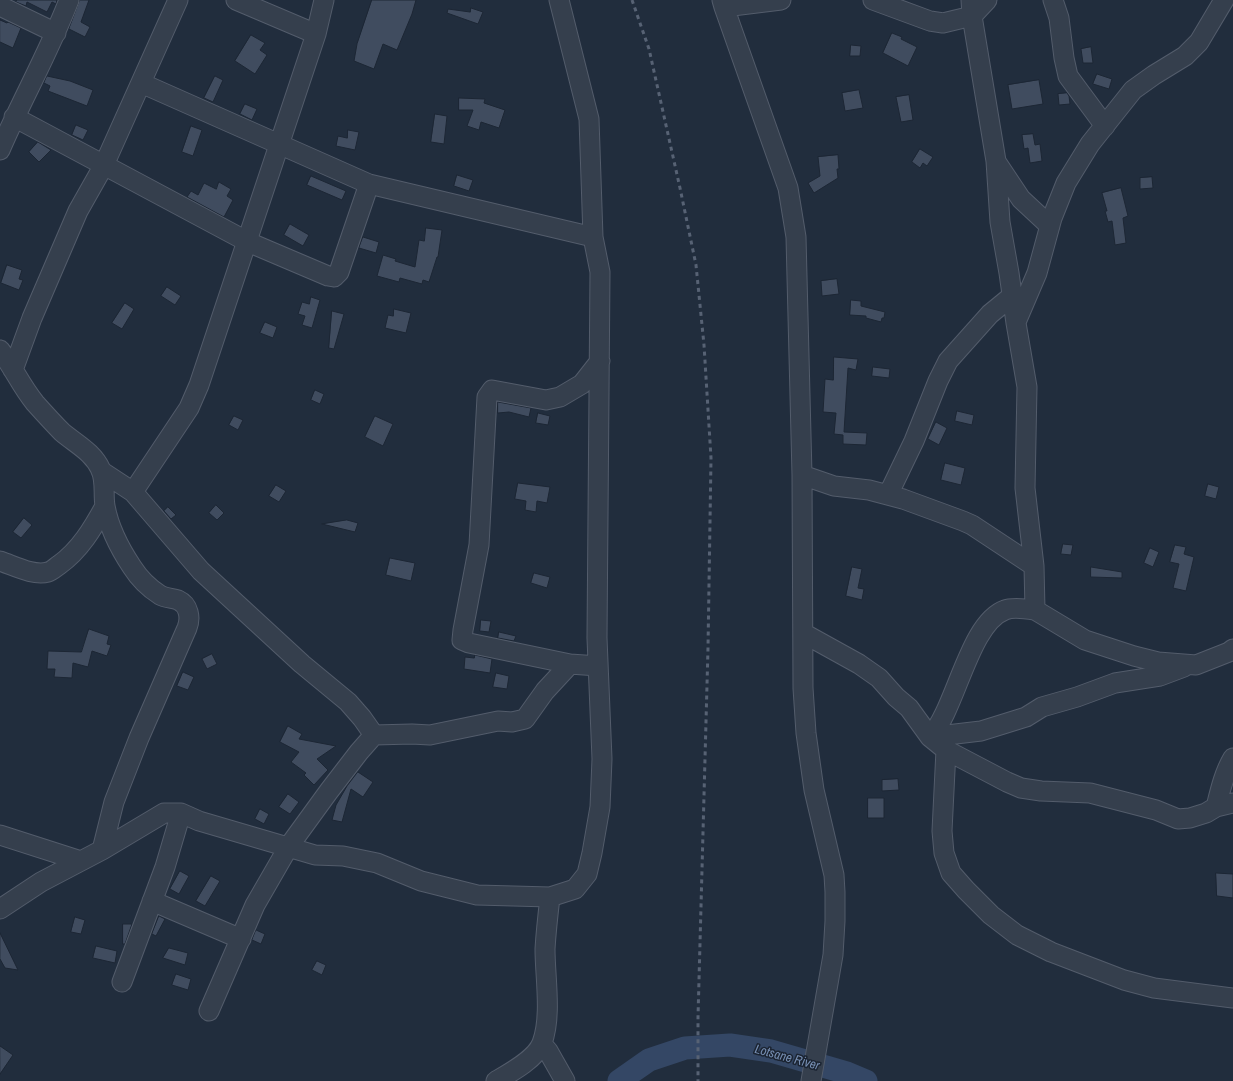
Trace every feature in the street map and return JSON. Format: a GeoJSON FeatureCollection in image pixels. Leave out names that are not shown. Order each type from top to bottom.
{"type":"FeatureCollection","features":[{"type":"Feature","properties":{"kind":"street"},"geometry":{"type":"LineString","coordinates":[[0,150],[56,33],[69,0]]}},
{"type":"Feature","properties":{"kind":"street"},"geometry":{"type":"LineString","coordinates":[[13,370],[32,318],[75,218],[104,165],[178,0]]}},
{"type":"Feature","properties":{"kind":"street"},"geometry":{"type":"LineString","coordinates":[[236,0],[316,34]]}},
{"type":"Feature","properties":{"kind":"street"},"geometry":{"type":"LineString","coordinates":[[133,492],[188,408],[199,385],[248,242],[316,34],[324,0]]}},
{"type":"Feature","properties":{"kind":"street"},"geometry":{"type":"LineString","coordinates":[[0,908],[41,882],[102,850],[164,813],[181,813],[200,821],[289,846],[315,855],[343,856],[377,863],[420,881],[477,895],[550,897],[575,889],[587,874],[600,807],[602,760],[597,638],[600,272],[593,237],[589,119],[559,0]]}},
{"type":"Feature","properties":{"kind":"street"},"geometry":{"type":"LineString","coordinates":[[781,0],[723,4],[788,188],[795,230],[802,475],[803,688],[806,733],[814,790],[834,875],[835,892],[833,955],[811,1081]]}},
{"type":"Feature","properties":{"kind":"street"},"geometry":{"type":"LineString","coordinates":[[873,0],[939,23],[948,22],[987,0]]}},
{"type":"Feature","properties":{"kind":"street"},"geometry":{"type":"LineString","coordinates":[[1053,0],[1059,18],[1068,76],[1105,126]]}},
{"type":"Feature","properties":{"kind":"street"},"geometry":{"type":"LineString","coordinates":[[1211,21],[1216,0]]}},
{"type":"Feature","properties":{"kind":"street"},"geometry":{"type":"LineString","coordinates":[[1016,323],[1037,273],[1050,226],[1066,183],[1090,144],[1133,90],[1185,56],[1199,42],[1224,0]]}},
{"type":"Feature","properties":{"kind":"street"},"geometry":{"type":"LineString","coordinates":[[0,6],[56,33]]}},
{"type":"Feature","properties":{"kind":"street"},"geometry":{"type":"LineString","coordinates":[[972,8],[996,161],[1000,222],[1027,387],[1025,488],[1034,566],[1035,610]]}},
{"type":"Feature","properties":{"kind":"street"},"geometry":{"type":"LineString","coordinates":[[141,83],[369,184],[593,237]]}},
{"type":"Feature","properties":{"kind":"street"},"geometry":{"type":"LineString","coordinates":[[14,118],[248,242],[328,276],[334,277],[339,272],[369,184]]}},
{"type":"Feature","properties":{"kind":"street"},"geometry":{"type":"LineString","coordinates":[[996,161],[1018,194],[1050,226]]}},
{"type":"Feature","properties":{"kind":"street"},"geometry":{"type":"LineString","coordinates":[[888,495],[914,442],[938,381],[948,361],[990,314],[1012,296]]}},
{"type":"Feature","properties":{"kind":"street"},"geometry":{"type":"LineString","coordinates":[[0,350],[13,370],[22,388],[62,432],[86,450],[96,462],[101,471],[104,482],[105,506],[113,533],[132,568],[147,586],[162,596],[178,600],[190,613],[187,628],[138,738],[114,802],[102,850]]}},
{"type":"Feature","properties":{"kind":"street"},"geometry":{"type":"LineString","coordinates":[[598,666],[570,664],[469,643],[462,640],[479,545],[487,397],[492,390],[546,400],[560,397],[582,384],[600,361]]}},
{"type":"Feature","properties":{"kind":"street"},"geometry":{"type":"LineString","coordinates":[[101,471],[133,492],[202,570],[302,664],[348,702],[362,718],[374,736]]}},
{"type":"Feature","properties":{"kind":"street"},"geometry":{"type":"LineString","coordinates":[[802,475],[834,486],[869,490],[904,499],[972,525],[1034,566]]}},
{"type":"Feature","properties":{"kind":"street"},"geometry":{"type":"LineString","coordinates":[[802,498],[824,494],[834,486]]}},
{"type":"Feature","properties":{"kind":"street"},"geometry":{"type":"LineString","coordinates":[[0,561],[33,572],[49,572],[66,560],[77,549],[93,528],[105,506]]}},
{"type":"Feature","properties":{"kind":"street"},"geometry":{"type":"LineString","coordinates":[[930,737],[940,723],[981,632],[992,618],[1005,609],[1035,610],[1085,640],[1158,662],[1196,665],[1233,649]]}},
{"type":"Feature","properties":{"kind":"street"},"geometry":{"type":"LineString","coordinates":[[803,633],[859,664],[879,678],[896,697],[909,708],[930,737],[946,750],[1021,788],[1041,791],[1090,793],[1156,810],[1178,819],[1190,818],[1225,805],[1223,782],[1229,764],[1233,758]]}},
{"type":"Feature","properties":{"kind":"street"},"geometry":{"type":"LineString","coordinates":[[209,1011],[255,905],[289,846],[359,752],[374,736],[412,734],[430,735],[498,721],[512,722],[525,719],[545,691],[570,664]]}},
{"type":"Feature","properties":{"kind":"street"},"geometry":{"type":"LineString","coordinates":[[930,737],[981,732],[1026,717],[1042,707],[1077,698],[1115,683],[1160,676],[1189,665]]}},
{"type":"Feature","properties":{"kind":"street"},"geometry":{"type":"LineString","coordinates":[[946,750],[942,831],[944,853],[951,873],[991,915],[1017,935],[1051,952],[1124,980],[1154,988],[1233,998]]}},
{"type":"Feature","properties":{"kind":"street"},"geometry":{"type":"LineString","coordinates":[[122,982],[165,867],[181,813]]}},
{"type":"Feature","properties":{"kind":"street"},"geometry":{"type":"LineString","coordinates":[[0,834],[81,861]]}},
{"type":"Feature","properties":{"kind":"street"},"geometry":{"type":"LineString","coordinates":[[496,1081],[511,1073],[534,1055],[542,1044],[547,1016],[545,948],[550,897]]}},
{"type":"Feature","properties":{"kind":"street"},"geometry":{"type":"LineString","coordinates":[[152,901],[241,939]]}},
{"type":"Feature","properties":{"kind":"street"},"geometry":{"type":"LineString","coordinates":[[542,1044],[548,1051],[565,1081]]}},
{"type":"Feature","properties":{"kind":"building"},"geometry":{"type":"Polygon","coordinates":[[[17,0],[57,0],[56,4],[52,2],[47,12],[27,2],[26,6],[16,2],[17,0]]]}},
{"type":"Feature","properties":{"kind":"building"},"geometry":{"type":"Polygon","coordinates":[[[80,0],[89,0],[81,22],[90,27],[85,37],[69,29],[80,0]]]}},
{"type":"Feature","properties":{"kind":"building"},"geometry":{"type":"Polygon","coordinates":[[[372,0],[416,0],[412,14],[397,50],[383,44],[374,69],[354,61],[357,44],[372,0]]]}},
{"type":"Feature","properties":{"kind":"building"},"geometry":{"type":"Polygon","coordinates":[[[471,8],[483,12],[478,24],[447,13],[448,9],[470,12],[471,8]]]}},
{"type":"Feature","properties":{"kind":"building"},"geometry":{"type":"Polygon","coordinates":[[[0,20],[21,28],[13,48],[0,42],[0,20]]]}},
{"type":"Feature","properties":{"kind":"building"},"geometry":{"type":"Polygon","coordinates":[[[892,33],[902,37],[901,39],[917,47],[908,66],[883,53],[892,33]]]}},
{"type":"Feature","properties":{"kind":"building"},"geometry":{"type":"Polygon","coordinates":[[[251,35],[265,43],[260,50],[267,55],[255,74],[235,61],[251,35]]]}},
{"type":"Feature","properties":{"kind":"building"},"geometry":{"type":"Polygon","coordinates":[[[851,45],[861,46],[860,56],[850,56],[851,45]]]}},
{"type":"Feature","properties":{"kind":"building"},"geometry":{"type":"Polygon","coordinates":[[[1091,47],[1093,63],[1083,63],[1081,49],[1091,47]]]}},
{"type":"Feature","properties":{"kind":"building"},"geometry":{"type":"Polygon","coordinates":[[[1097,74],[1112,79],[1109,89],[1093,84],[1097,74]]]}},
{"type":"Feature","properties":{"kind":"building"},"geometry":{"type":"Polygon","coordinates":[[[47,76],[70,81],[93,90],[87,106],[48,91],[50,86],[44,83],[47,76]]]}},
{"type":"Feature","properties":{"kind":"building"},"geometry":{"type":"Polygon","coordinates":[[[215,76],[223,80],[213,102],[204,98],[215,76]]]}},
{"type":"Feature","properties":{"kind":"building"},"geometry":{"type":"Polygon","coordinates":[[[1039,80],[1043,104],[1012,109],[1008,85],[1039,80]]]}},
{"type":"Feature","properties":{"kind":"building"},"geometry":{"type":"Polygon","coordinates":[[[859,90],[863,108],[845,111],[842,93],[859,90]]]}},
{"type":"Feature","properties":{"kind":"building"},"geometry":{"type":"Polygon","coordinates":[[[1067,93],[1070,104],[1059,105],[1058,94],[1067,93]]]}},
{"type":"Feature","properties":{"kind":"building"},"geometry":{"type":"Polygon","coordinates":[[[909,95],[913,120],[901,122],[896,97],[909,95]]]}},
{"type":"Feature","properties":{"kind":"building"},"geometry":{"type":"Polygon","coordinates":[[[459,98],[485,99],[484,103],[505,110],[499,128],[481,122],[479,130],[467,126],[473,110],[459,110],[459,98]]]}},
{"type":"Feature","properties":{"kind":"building"},"geometry":{"type":"Polygon","coordinates":[[[245,104],[257,109],[252,120],[240,114],[245,104]]]}},
{"type":"Feature","properties":{"kind":"building"},"geometry":{"type":"Polygon","coordinates":[[[435,114],[447,116],[444,144],[431,142],[435,114]]]}},
{"type":"Feature","properties":{"kind":"building"},"geometry":{"type":"Polygon","coordinates":[[[76,125],[88,130],[83,140],[72,135],[76,125]]]}},
{"type":"Feature","properties":{"kind":"building"},"geometry":{"type":"Polygon","coordinates":[[[191,126],[202,130],[193,156],[182,152],[191,126]]]}},
{"type":"Feature","properties":{"kind":"building"},"geometry":{"type":"Polygon","coordinates":[[[348,130],[359,132],[355,150],[336,146],[338,136],[347,138],[348,130]]]}},
{"type":"Feature","properties":{"kind":"building"},"geometry":{"type":"Polygon","coordinates":[[[1033,134],[1035,145],[1040,144],[1042,161],[1030,163],[1028,148],[1024,149],[1022,135],[1033,134]]]}},
{"type":"Feature","properties":{"kind":"building"},"geometry":{"type":"Polygon","coordinates":[[[38,142],[51,150],[39,162],[29,152],[38,142]]]}},
{"type":"Feature","properties":{"kind":"building"},"geometry":{"type":"Polygon","coordinates":[[[920,149],[933,157],[927,166],[923,163],[920,168],[912,162],[920,149]]]}},
{"type":"Feature","properties":{"kind":"building"},"geometry":{"type":"Polygon","coordinates":[[[838,155],[838,178],[814,193],[808,183],[820,176],[818,157],[838,155]]]}},
{"type":"Feature","properties":{"kind":"building"},"geometry":{"type":"Polygon","coordinates":[[[457,175],[473,180],[469,191],[454,186],[457,175]]]}},
{"type":"Feature","properties":{"kind":"building"},"geometry":{"type":"Polygon","coordinates":[[[311,176],[346,191],[342,200],[307,185],[311,176]]]}},
{"type":"Feature","properties":{"kind":"building"},"geometry":{"type":"Polygon","coordinates":[[[1152,177],[1153,188],[1140,189],[1140,178],[1152,177]]]}},
{"type":"Feature","properties":{"kind":"building"},"geometry":{"type":"Polygon","coordinates":[[[219,182],[231,189],[227,196],[233,200],[224,217],[187,197],[191,191],[198,195],[204,183],[216,189],[219,182]]]}},
{"type":"Feature","properties":{"kind":"building"},"geometry":{"type":"Polygon","coordinates":[[[1121,188],[1128,216],[1123,218],[1126,243],[1115,245],[1112,221],[1108,222],[1105,211],[1107,211],[1102,193],[1121,188]]]}},
{"type":"Feature","properties":{"kind":"building"},"geometry":{"type":"Polygon","coordinates":[[[290,224],[309,235],[303,246],[284,235],[290,224]]]}},
{"type":"Feature","properties":{"kind":"building"},"geometry":{"type":"Polygon","coordinates":[[[426,228],[442,230],[438,257],[429,282],[423,280],[422,284],[400,278],[399,282],[377,276],[383,255],[396,259],[395,261],[415,267],[419,240],[424,241],[426,228]]]}},
{"type":"Feature","properties":{"kind":"building"},"geometry":{"type":"Polygon","coordinates":[[[363,237],[379,242],[376,253],[359,248],[363,237]]]}},
{"type":"Feature","properties":{"kind":"building"},"geometry":{"type":"Polygon","coordinates":[[[7,265],[22,270],[19,279],[23,280],[19,290],[1,283],[7,265]]]}},
{"type":"Feature","properties":{"kind":"building"},"geometry":{"type":"Polygon","coordinates":[[[837,279],[839,294],[822,296],[821,281],[837,279]]]}},
{"type":"Feature","properties":{"kind":"building"},"geometry":{"type":"Polygon","coordinates":[[[167,287],[181,296],[175,305],[161,296],[167,287]]]}},
{"type":"Feature","properties":{"kind":"building"},"geometry":{"type":"Polygon","coordinates":[[[311,297],[320,300],[312,328],[302,325],[305,316],[298,314],[302,302],[309,304],[311,297]]]}},
{"type":"Feature","properties":{"kind":"building"},"geometry":{"type":"Polygon","coordinates":[[[851,300],[861,301],[861,306],[885,312],[884,318],[882,318],[881,322],[866,318],[866,316],[850,315],[851,300]]]}},
{"type":"Feature","properties":{"kind":"building"},"geometry":{"type":"Polygon","coordinates":[[[125,303],[134,309],[122,329],[112,323],[125,303]]]}},
{"type":"Feature","properties":{"kind":"building"},"geometry":{"type":"Polygon","coordinates":[[[394,309],[411,313],[406,333],[385,328],[388,315],[393,316],[394,309]]]}},
{"type":"Feature","properties":{"kind":"building"},"geometry":{"type":"Polygon","coordinates":[[[332,311],[344,314],[334,349],[329,348],[332,311]]]}},
{"type":"Feature","properties":{"kind":"building"},"geometry":{"type":"Polygon","coordinates":[[[265,322],[277,327],[273,338],[260,333],[265,322]]]}},
{"type":"Feature","properties":{"kind":"building"},"geometry":{"type":"Polygon","coordinates":[[[834,357],[858,359],[856,370],[848,368],[844,432],[867,433],[866,445],[843,444],[843,435],[834,434],[836,413],[823,412],[825,379],[833,380],[834,357]]]}},
{"type":"Feature","properties":{"kind":"building"},"geometry":{"type":"Polygon","coordinates":[[[873,367],[890,369],[889,378],[872,376],[873,367]]]}},
{"type":"Feature","properties":{"kind":"building"},"geometry":{"type":"Polygon","coordinates":[[[315,390],[324,394],[320,404],[311,400],[315,390]]]}},
{"type":"Feature","properties":{"kind":"building"},"geometry":{"type":"Polygon","coordinates":[[[498,402],[531,408],[529,417],[509,412],[498,413],[498,402]]]}},
{"type":"Feature","properties":{"kind":"building"},"geometry":{"type":"Polygon","coordinates":[[[957,411],[974,415],[972,425],[955,421],[957,411]]]}},
{"type":"Feature","properties":{"kind":"building"},"geometry":{"type":"Polygon","coordinates":[[[538,413],[550,416],[548,425],[536,423],[538,413]]]}},
{"type":"Feature","properties":{"kind":"building"},"geometry":{"type":"Polygon","coordinates":[[[234,416],[243,420],[238,430],[229,425],[234,416]]]}},
{"type":"Feature","properties":{"kind":"building"},"geometry":{"type":"Polygon","coordinates":[[[375,416],[393,424],[383,446],[365,437],[375,416]]]}},
{"type":"Feature","properties":{"kind":"building"},"geometry":{"type":"Polygon","coordinates":[[[936,422],[947,428],[939,445],[928,439],[936,422]]]}},
{"type":"Feature","properties":{"kind":"building"},"geometry":{"type":"Polygon","coordinates":[[[945,463],[965,468],[961,485],[941,480],[945,463]]]}},
{"type":"Feature","properties":{"kind":"building"},"geometry":{"type":"Polygon","coordinates":[[[518,483],[550,487],[547,503],[537,501],[536,512],[525,510],[526,501],[515,499],[518,483]]]}},
{"type":"Feature","properties":{"kind":"building"},"geometry":{"type":"Polygon","coordinates":[[[1208,484],[1219,487],[1216,499],[1205,496],[1208,484]]]}},
{"type":"Feature","properties":{"kind":"building"},"geometry":{"type":"Polygon","coordinates":[[[276,485],[286,491],[279,502],[269,496],[276,485]]]}},
{"type":"Feature","properties":{"kind":"building"},"geometry":{"type":"Polygon","coordinates":[[[216,505],[224,513],[217,520],[209,513],[216,505]]]}},
{"type":"Feature","properties":{"kind":"building"},"geometry":{"type":"Polygon","coordinates":[[[168,507],[176,515],[171,519],[164,511],[168,507]]]}},
{"type":"Feature","properties":{"kind":"building"},"geometry":{"type":"Polygon","coordinates":[[[24,518],[32,525],[21,538],[13,532],[24,518]]]}},
{"type":"Feature","properties":{"kind":"building"},"geometry":{"type":"Polygon","coordinates":[[[347,520],[358,523],[355,532],[322,524],[347,520]]]}},
{"type":"Feature","properties":{"kind":"building"},"geometry":{"type":"Polygon","coordinates":[[[1063,544],[1073,545],[1071,555],[1061,554],[1063,544]]]}},
{"type":"Feature","properties":{"kind":"building"},"geometry":{"type":"Polygon","coordinates":[[[1175,545],[1186,547],[1184,554],[1194,557],[1186,591],[1173,588],[1179,564],[1170,562],[1175,545]]]}},
{"type":"Feature","properties":{"kind":"building"},"geometry":{"type":"Polygon","coordinates":[[[1150,548],[1159,552],[1153,567],[1144,563],[1150,548]]]}},
{"type":"Feature","properties":{"kind":"building"},"geometry":{"type":"Polygon","coordinates":[[[390,558],[415,563],[411,581],[386,575],[390,558]]]}},
{"type":"Feature","properties":{"kind":"building"},"geometry":{"type":"Polygon","coordinates":[[[852,567],[862,569],[858,588],[864,589],[862,600],[846,596],[852,567]]]}},
{"type":"Feature","properties":{"kind":"building"},"geometry":{"type":"Polygon","coordinates":[[[1091,567],[1122,572],[1122,578],[1091,577],[1091,567]]]}},
{"type":"Feature","properties":{"kind":"building"},"geometry":{"type":"Polygon","coordinates":[[[534,573],[550,577],[547,588],[531,583],[534,573]]]}},
{"type":"Feature","properties":{"kind":"building"},"geometry":{"type":"Polygon","coordinates":[[[481,620],[491,621],[489,632],[480,631],[481,620]]]}},
{"type":"Feature","properties":{"kind":"building"},"geometry":{"type":"Polygon","coordinates":[[[89,629],[109,636],[107,644],[111,645],[107,656],[92,651],[88,667],[73,663],[72,678],[54,677],[55,669],[47,669],[48,651],[81,652],[89,629]]]}},
{"type":"Feature","properties":{"kind":"building"},"geometry":{"type":"Polygon","coordinates":[[[499,632],[516,636],[514,641],[498,638],[499,632]]]}},
{"type":"Feature","properties":{"kind":"building"},"geometry":{"type":"Polygon","coordinates":[[[212,654],[217,664],[207,669],[202,659],[212,654]]]}},
{"type":"Feature","properties":{"kind":"building"},"geometry":{"type":"Polygon","coordinates":[[[475,655],[492,659],[490,673],[464,669],[465,657],[474,658],[475,655]]]}},
{"type":"Feature","properties":{"kind":"building"},"geometry":{"type":"Polygon","coordinates":[[[183,672],[194,677],[188,690],[177,686],[183,672]]]}},
{"type":"Feature","properties":{"kind":"building"},"geometry":{"type":"Polygon","coordinates":[[[496,673],[509,676],[507,689],[493,687],[496,673]]]}},
{"type":"Feature","properties":{"kind":"building"},"geometry":{"type":"Polygon","coordinates":[[[288,726],[302,734],[299,739],[336,746],[317,759],[328,770],[314,785],[304,775],[306,773],[291,762],[299,752],[280,742],[288,726]]]}},
{"type":"Feature","properties":{"kind":"building"},"geometry":{"type":"Polygon","coordinates":[[[358,772],[373,782],[363,797],[351,789],[342,822],[332,820],[336,805],[347,786],[358,772]]]}},
{"type":"Feature","properties":{"kind":"building"},"geometry":{"type":"Polygon","coordinates":[[[898,779],[899,790],[882,791],[882,780],[898,779]]]}},
{"type":"Feature","properties":{"kind":"building"},"geometry":{"type":"Polygon","coordinates":[[[288,794],[299,802],[290,814],[279,807],[288,794]]]}},
{"type":"Feature","properties":{"kind":"building"},"geometry":{"type":"Polygon","coordinates":[[[868,798],[884,798],[884,818],[868,818],[868,798]]]}},
{"type":"Feature","properties":{"kind":"building"},"geometry":{"type":"Polygon","coordinates":[[[260,809],[269,814],[264,824],[255,819],[260,809]]]}},
{"type":"Feature","properties":{"kind":"building"},"geometry":{"type":"Polygon","coordinates":[[[180,871],[189,876],[179,894],[170,889],[180,871]]]}},
{"type":"Feature","properties":{"kind":"building"},"geometry":{"type":"Polygon","coordinates":[[[1216,873],[1233,874],[1233,898],[1217,896],[1216,873]]]}},
{"type":"Feature","properties":{"kind":"building"},"geometry":{"type":"Polygon","coordinates":[[[211,876],[220,881],[205,906],[196,901],[211,876]]]}},
{"type":"Feature","properties":{"kind":"building"},"geometry":{"type":"Polygon","coordinates":[[[159,916],[165,919],[156,936],[152,934],[159,916]]]}},
{"type":"Feature","properties":{"kind":"building"},"geometry":{"type":"Polygon","coordinates":[[[75,917],[85,920],[81,934],[71,932],[75,917]]]}},
{"type":"Feature","properties":{"kind":"building"},"geometry":{"type":"Polygon","coordinates":[[[123,924],[132,924],[125,944],[123,944],[123,924]]]}},
{"type":"Feature","properties":{"kind":"building"},"geometry":{"type":"Polygon","coordinates":[[[256,930],[265,934],[261,944],[252,940],[256,930]]]}},
{"type":"Feature","properties":{"kind":"building"},"geometry":{"type":"Polygon","coordinates":[[[0,933],[18,970],[5,968],[0,959],[0,933]]]}},
{"type":"Feature","properties":{"kind":"building"},"geometry":{"type":"Polygon","coordinates":[[[96,946],[117,951],[115,963],[93,958],[96,946]]]}},
{"type":"Feature","properties":{"kind":"building"},"geometry":{"type":"Polygon","coordinates":[[[169,948],[188,953],[185,965],[163,958],[169,948]]]}},
{"type":"Feature","properties":{"kind":"building"},"geometry":{"type":"Polygon","coordinates":[[[317,961],[326,965],[322,975],[312,970],[317,961]]]}},
{"type":"Feature","properties":{"kind":"building"},"geometry":{"type":"Polygon","coordinates":[[[176,974],[191,979],[188,990],[172,985],[176,974]]]}},
{"type":"Feature","properties":{"kind":"building"},"geometry":{"type":"Polygon","coordinates":[[[0,1046],[13,1055],[0,1074],[0,1046]]]}},
{"type":"Feature","properties":{"kind":"waterway","name":"Lotsane River"},"geometry":{"type":"LineString","coordinates":[[619,1081],[649,1060],[685,1048],[730,1045],[771,1051],[847,1073],[866,1081]]}},
{"type":"Feature","properties":{"kind":"railway"},"geometry":{"type":"LineString","coordinates":[[632,0],[649,49],[696,265],[704,345],[711,458],[708,648],[698,1017],[698,1081]]}}]}
